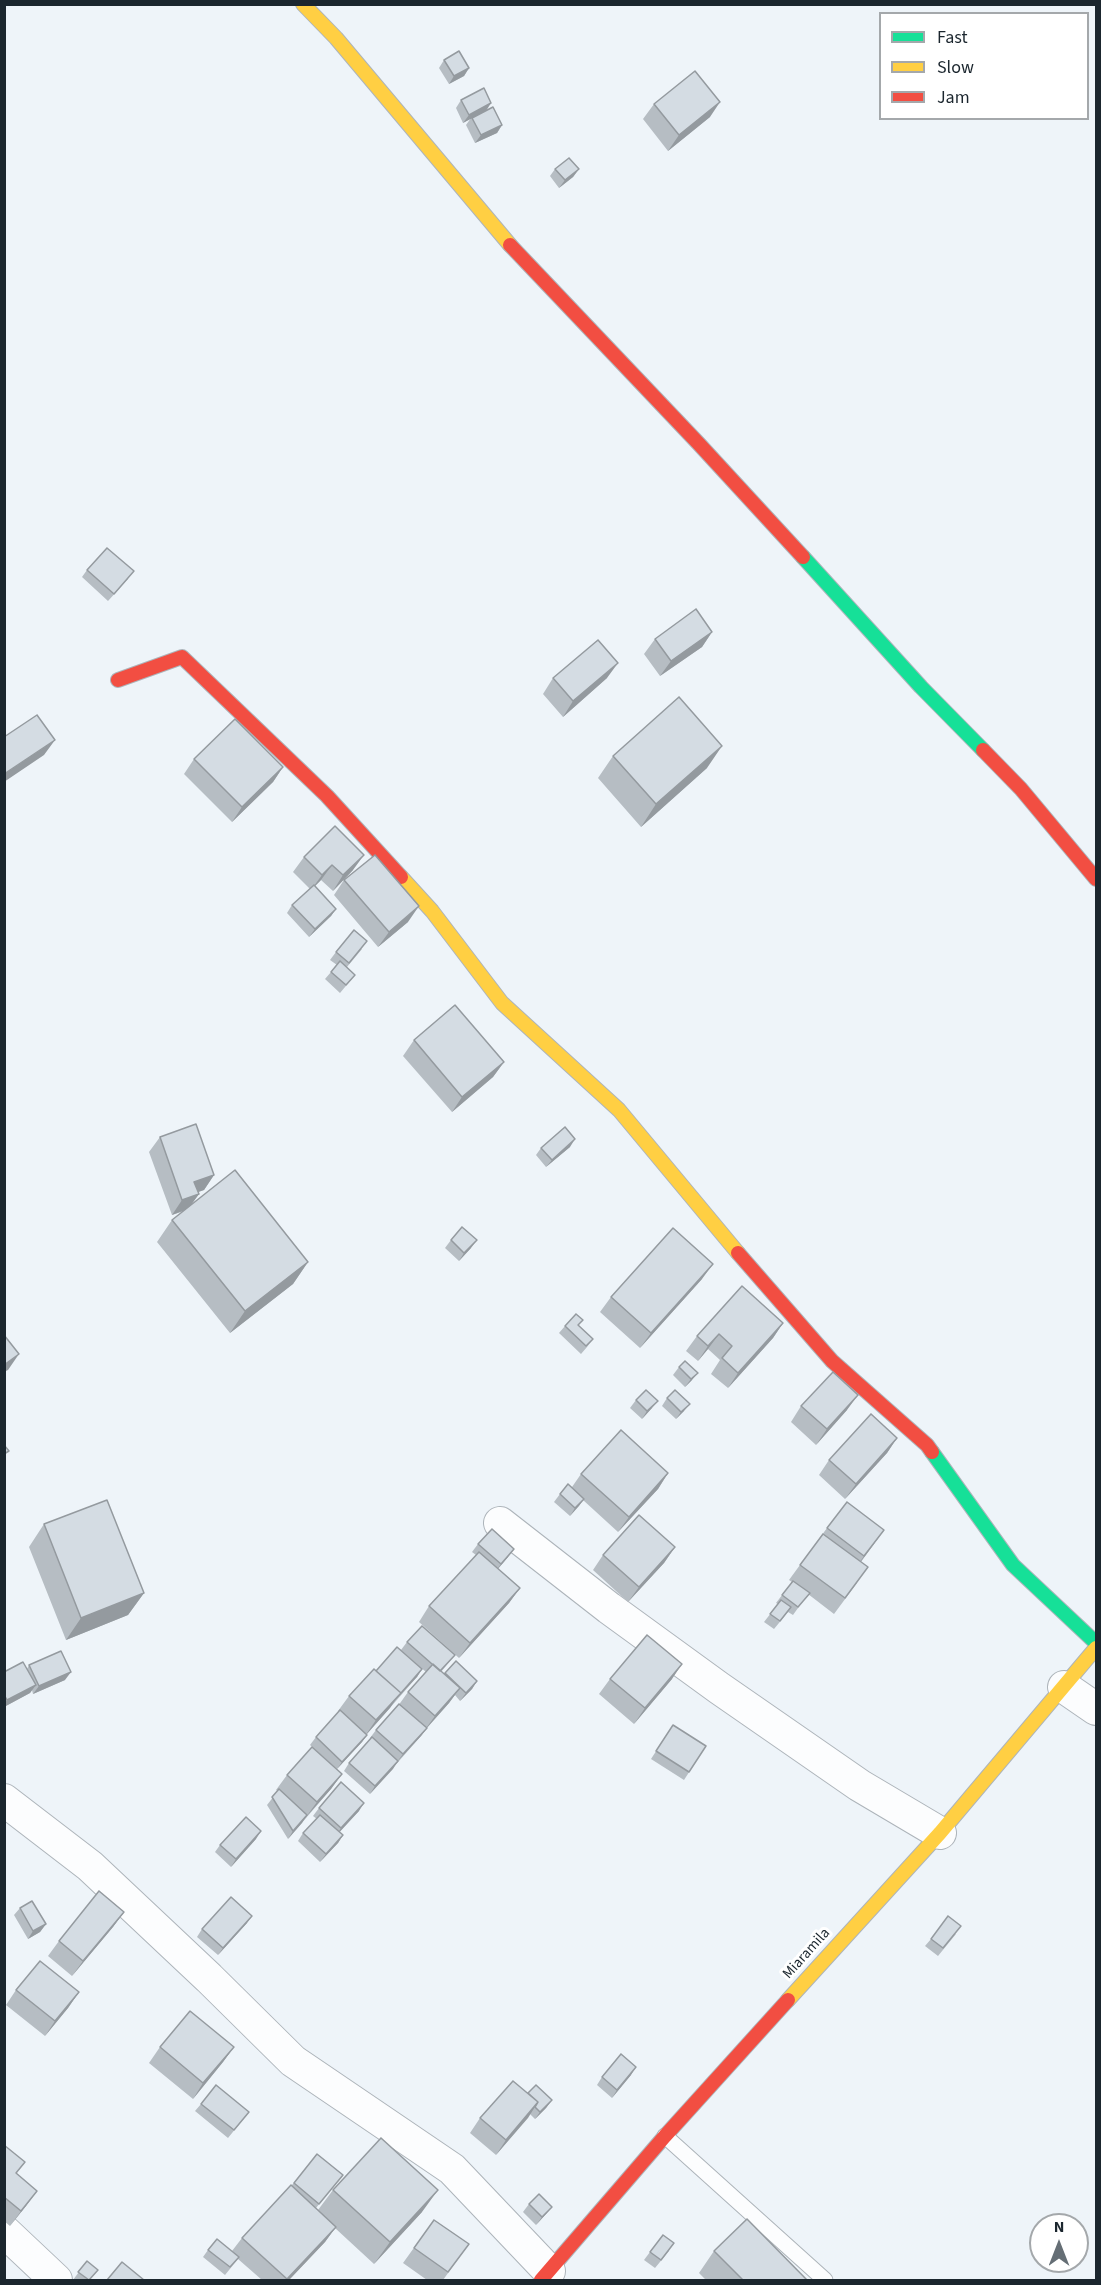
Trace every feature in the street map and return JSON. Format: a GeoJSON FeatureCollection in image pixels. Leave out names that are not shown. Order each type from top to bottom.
{"type":"FeatureCollection","features":[{"type":"Feature","properties":{"kind":"street"},"geometry":{"type":"LineString","coordinates":[[303,4],[336,38],[504,239],[699,444],[921,687],[1021,789],[1096,879]]}},
{"type":"Feature","properties":{"kind":"street"},"geometry":{"type":"LineString","coordinates":[[118,680],[182,657],[327,796],[432,911],[502,1004],[619,1110],[704,1214],[832,1361],[927,1445],[1013,1565],[1096,1643]]}},
{"type":"Feature","properties":{"kind":"street"},"geometry":{"type":"LineString","coordinates":[[500,1523],[609,1608],[719,1688],[859,1785],[940,1833]]}},
{"type":"Feature","properties":{"kind":"street","name":"Miaramila"},"geometry":{"type":"LineString","coordinates":[[545,2276],[665,2136],[940,1833],[1096,1648]]}},
{"type":"Feature","properties":{"kind":"street"},"geometry":{"type":"LineString","coordinates":[[1064,1687],[1096,1709]]}},
{"type":"Feature","properties":{"kind":"street"},"geometry":{"type":"LineString","coordinates":[[4,1800],[90,1866],[293,2061],[452,2169],[545,2276]]}},
{"type":"Feature","properties":{"kind":"street"},"geometry":{"type":"LineString","coordinates":[[4,2231],[56,2280]]}},
{"type":"Feature","properties":{"kind":"lane"},"geometry":{"type":"LineString","coordinates":[[665,2136],[825,2280]]}},
{"type":"Feature","properties":{"kind":"building"},"geometry":{"type":"Polygon","coordinates":[[[459,51],[469,68],[454,76],[444,60],[459,51]]]}},
{"type":"Feature","properties":{"kind":"building"},"geometry":{"type":"Polygon","coordinates":[[[695,71],[720,102],[679,135],[654,104],[695,71]]]}},
{"type":"Feature","properties":{"kind":"building"},"geometry":{"type":"Polygon","coordinates":[[[484,88],[491,103],[469,115],[461,100],[484,88]]]}},
{"type":"Feature","properties":{"kind":"building"},"geometry":{"type":"Polygon","coordinates":[[[493,107],[502,125],[481,135],[472,118],[493,107]]]}},
{"type":"Feature","properties":{"kind":"building"},"geometry":{"type":"Polygon","coordinates":[[[569,158],[579,169],[565,180],[555,169],[569,158]]]}},
{"type":"Feature","properties":{"kind":"building"},"geometry":{"type":"Polygon","coordinates":[[[107,548],[134,571],[114,594],[87,570],[107,548]]]}},
{"type":"Feature","properties":{"kind":"building"},"geometry":{"type":"Polygon","coordinates":[[[696,609],[712,632],[671,661],[655,639],[696,609]]]}},
{"type":"Feature","properties":{"kind":"building"},"geometry":{"type":"Polygon","coordinates":[[[598,640],[618,663],[573,701],[553,678],[598,640]]]}},
{"type":"Feature","properties":{"kind":"building"},"geometry":{"type":"Polygon","coordinates":[[[679,697],[722,746],[656,804],[613,756],[679,697]]]}},
{"type":"Feature","properties":{"kind":"building"},"geometry":{"type":"Polygon","coordinates":[[[37,715],[55,740],[4,774],[4,737],[37,715]]]}},
{"type":"Feature","properties":{"kind":"building"},"geometry":{"type":"Polygon","coordinates":[[[235,719],[283,767],[242,807],[194,759],[235,719]]]}},
{"type":"Feature","properties":{"kind":"building"},"geometry":{"type":"Polygon","coordinates":[[[335,826],[364,855],[343,875],[332,865],[322,875],[304,857],[335,826]]]}},
{"type":"Feature","properties":{"kind":"building"},"geometry":{"type":"Polygon","coordinates":[[[375,855],[419,906],[389,932],[344,880],[375,855]]]}},
{"type":"Feature","properties":{"kind":"building"},"geometry":{"type":"Polygon","coordinates":[[[314,885],[336,909],[315,929],[292,905],[314,885]]]}},
{"type":"Feature","properties":{"kind":"building"},"geometry":{"type":"Polygon","coordinates":[[[354,930],[367,941],[349,963],[336,952],[354,930]]]}},
{"type":"Feature","properties":{"kind":"building"},"geometry":{"type":"Polygon","coordinates":[[[340,961],[355,975],[346,985],[331,972],[340,961]]]}},
{"type":"Feature","properties":{"kind":"building"},"geometry":{"type":"Polygon","coordinates":[[[455,1005],[504,1062],[462,1097],[414,1040],[455,1005]]]}},
{"type":"Feature","properties":{"kind":"building"},"geometry":{"type":"Polygon","coordinates":[[[196,1124],[214,1175],[194,1182],[199,1194],[182,1200],[160,1137],[196,1124]]]}},
{"type":"Feature","properties":{"kind":"building"},"geometry":{"type":"Polygon","coordinates":[[[565,1127],[575,1139],[552,1160],[541,1148],[565,1127]]]}},
{"type":"Feature","properties":{"kind":"building"},"geometry":{"type":"Polygon","coordinates":[[[235,1170],[308,1262],[245,1311],[172,1220],[235,1170]]]}},
{"type":"Feature","properties":{"kind":"building"},"geometry":{"type":"Polygon","coordinates":[[[462,1227],[477,1240],[464,1253],[451,1240],[462,1227]]]}},
{"type":"Feature","properties":{"kind":"building"},"geometry":{"type":"Polygon","coordinates":[[[673,1228],[713,1264],[651,1333],[611,1297],[673,1228]]]}},
{"type":"Feature","properties":{"kind":"building"},"geometry":{"type":"Polygon","coordinates":[[[742,1286],[783,1323],[738,1373],[722,1358],[732,1346],[719,1334],[708,1346],[697,1336],[742,1286]]]}},
{"type":"Feature","properties":{"kind":"building"},"geometry":{"type":"Polygon","coordinates":[[[576,1314],[583,1320],[578,1325],[593,1339],[586,1346],[565,1326],[576,1314]]]}},
{"type":"Feature","properties":{"kind":"building"},"geometry":{"type":"Polygon","coordinates":[[[4,1335],[19,1354],[4,1365],[4,1335]]]}},
{"type":"Feature","properties":{"kind":"building"},"geometry":{"type":"Polygon","coordinates":[[[685,1361],[698,1373],[691,1379],[679,1367],[685,1361]]]}},
{"type":"Feature","properties":{"kind":"building"},"geometry":{"type":"Polygon","coordinates":[[[833,1372],[858,1395],[827,1429],[801,1406],[833,1372]]]}},
{"type":"Feature","properties":{"kind":"building"},"geometry":{"type":"Polygon","coordinates":[[[646,1390],[658,1401],[647,1411],[636,1400],[646,1390]]]}},
{"type":"Feature","properties":{"kind":"building"},"geometry":{"type":"Polygon","coordinates":[[[675,1390],[690,1404],[681,1412],[667,1398],[675,1390]]]}},
{"type":"Feature","properties":{"kind":"building"},"geometry":{"type":"Polygon","coordinates":[[[871,1414],[897,1438],[856,1484],[829,1460],[871,1414]]]}},
{"type":"Feature","properties":{"kind":"building"},"geometry":{"type":"Polygon","coordinates":[[[621,1430],[668,1473],[629,1517],[581,1474],[621,1430]]]}},
{"type":"Feature","properties":{"kind":"building"},"geometry":{"type":"Polygon","coordinates":[[[568,1484],[584,1499],[575,1508],[560,1494],[568,1484]]]}},
{"type":"Feature","properties":{"kind":"building"},"geometry":{"type":"Polygon","coordinates":[[[107,1500],[144,1593],[81,1618],[44,1524],[107,1500]]]}},
{"type":"Feature","properties":{"kind":"building"},"geometry":{"type":"Polygon","coordinates":[[[847,1502],[884,1530],[864,1556],[827,1528],[847,1502]]]}},
{"type":"Feature","properties":{"kind":"building"},"geometry":{"type":"Polygon","coordinates":[[[639,1515],[675,1547],[639,1587],[603,1555],[639,1515]]]}},
{"type":"Feature","properties":{"kind":"building"},"geometry":{"type":"Polygon","coordinates":[[[492,1529],[514,1549],[501,1564],[478,1544],[492,1529]]]}},
{"type":"Feature","properties":{"kind":"building"},"geometry":{"type":"Polygon","coordinates":[[[823,1534],[868,1567],[845,1598],[800,1565],[823,1534]]]}},
{"type":"Feature","properties":{"kind":"building"},"geometry":{"type":"Polygon","coordinates":[[[479,1552],[520,1588],[470,1643],[429,1606],[479,1552]]]}},
{"type":"Feature","properties":{"kind":"building"},"geometry":{"type":"Polygon","coordinates":[[[793,1581],[810,1593],[798,1607],[782,1595],[793,1581]]]}},
{"type":"Feature","properties":{"kind":"building"},"geometry":{"type":"Polygon","coordinates":[[[781,1600],[791,1607],[780,1621],[770,1614],[781,1600]]]}},
{"type":"Feature","properties":{"kind":"building"},"geometry":{"type":"Polygon","coordinates":[[[422,1626],[455,1655],[440,1671],[407,1642],[422,1626]]]}},
{"type":"Feature","properties":{"kind":"building"},"geometry":{"type":"Polygon","coordinates":[[[647,1635],[682,1664],[645,1708],[610,1679],[647,1635]]]}},
{"type":"Feature","properties":{"kind":"building"},"geometry":{"type":"Polygon","coordinates":[[[397,1647],[422,1669],[401,1693],[376,1671],[397,1647]]]}},
{"type":"Feature","properties":{"kind":"building"},"geometry":{"type":"Polygon","coordinates":[[[61,1651],[71,1672],[39,1686],[29,1665],[61,1651]]]}},
{"type":"Feature","properties":{"kind":"building"},"geometry":{"type":"Polygon","coordinates":[[[456,1661],[477,1681],[466,1693],[445,1673],[456,1661]]]}},
{"type":"Feature","properties":{"kind":"building"},"geometry":{"type":"Polygon","coordinates":[[[23,1662],[36,1685],[7,1700],[4,1695],[4,1672],[23,1662]]]}},
{"type":"Feature","properties":{"kind":"building"},"geometry":{"type":"Polygon","coordinates":[[[433,1664],[460,1688],[435,1716],[408,1692],[433,1664]]]}},
{"type":"Feature","properties":{"kind":"building"},"geometry":{"type":"Polygon","coordinates":[[[374,1669],[401,1693],[376,1720],[349,1696],[374,1669]]]}},
{"type":"Feature","properties":{"kind":"building"},"geometry":{"type":"Polygon","coordinates":[[[399,1704],[427,1728],[403,1754],[376,1730],[399,1704]]]}},
{"type":"Feature","properties":{"kind":"building"},"geometry":{"type":"Polygon","coordinates":[[[340,1710],[367,1735],[342,1762],[316,1737],[340,1710]]]}},
{"type":"Feature","properties":{"kind":"building"},"geometry":{"type":"Polygon","coordinates":[[[673,1725],[706,1746],[689,1772],[656,1751],[673,1725]]]}},
{"type":"Feature","properties":{"kind":"building"},"geometry":{"type":"Polygon","coordinates":[[[372,1737],[398,1761],[375,1786],[349,1763],[372,1737]]]}},
{"type":"Feature","properties":{"kind":"building"},"geometry":{"type":"Polygon","coordinates":[[[312,1747],[342,1774],[317,1802],[287,1775],[312,1747]]]}},
{"type":"Feature","properties":{"kind":"building"},"geometry":{"type":"Polygon","coordinates":[[[341,1782],[364,1803],[341,1828],[319,1808],[341,1782]]]}},
{"type":"Feature","properties":{"kind":"building"},"geometry":{"type":"Polygon","coordinates":[[[279,1789],[307,1815],[293,1831],[272,1797],[279,1789]]]}},
{"type":"Feature","properties":{"kind":"building"},"geometry":{"type":"Polygon","coordinates":[[[320,1815],[343,1835],[326,1854],[303,1833],[320,1815]]]}},
{"type":"Feature","properties":{"kind":"building"},"geometry":{"type":"Polygon","coordinates":[[[246,1817],[261,1831],[236,1859],[220,1845],[246,1817]]]}},
{"type":"Feature","properties":{"kind":"building"},"geometry":{"type":"Polygon","coordinates":[[[99,1891],[124,1912],[83,1961],[59,1941],[99,1891]]]}},
{"type":"Feature","properties":{"kind":"building"},"geometry":{"type":"Polygon","coordinates":[[[231,1897],[252,1916],[223,1948],[202,1929],[231,1897]]]}},
{"type":"Feature","properties":{"kind":"building"},"geometry":{"type":"Polygon","coordinates":[[[32,1901],[46,1924],[33,1931],[20,1908],[32,1901]]]}},
{"type":"Feature","properties":{"kind":"building"},"geometry":{"type":"Polygon","coordinates":[[[948,1916],[961,1926],[943,1948],[931,1939],[948,1916]]]}},
{"type":"Feature","properties":{"kind":"building"},"geometry":{"type":"Polygon","coordinates":[[[40,1961],[79,1992],[55,2021],[16,1990],[40,1961]]]}},
{"type":"Feature","properties":{"kind":"building"},"geometry":{"type":"Polygon","coordinates":[[[190,2011],[234,2047],[203,2083],[160,2047],[190,2011]]]}},
{"type":"Feature","properties":{"kind":"building"},"geometry":{"type":"Polygon","coordinates":[[[621,2054],[636,2067],[617,2090],[602,2077],[621,2054]]]}},
{"type":"Feature","properties":{"kind":"building"},"geometry":{"type":"Polygon","coordinates":[[[513,2081],[538,2102],[506,2140],[480,2118],[513,2081]]]}},
{"type":"Feature","properties":{"kind":"building"},"geometry":{"type":"Polygon","coordinates":[[[216,2085],[249,2112],[234,2130],[201,2104],[216,2085]]]}},
{"type":"Feature","properties":{"kind":"building"},"geometry":{"type":"Polygon","coordinates":[[[536,2085],[552,2100],[540,2112],[535,2107],[538,2102],[528,2093],[536,2085]]]}},
{"type":"Feature","properties":{"kind":"building"},"geometry":{"type":"Polygon","coordinates":[[[381,2138],[438,2190],[390,2242],[333,2190],[381,2138]]]}},
{"type":"Feature","properties":{"kind":"building"},"geometry":{"type":"Polygon","coordinates":[[[4,2145],[25,2162],[16,2173],[37,2191],[21,2211],[4,2197],[4,2145]]]}},
{"type":"Feature","properties":{"kind":"building"},"geometry":{"type":"Polygon","coordinates":[[[317,2154],[343,2175],[319,2204],[294,2183],[317,2154]]]}},
{"type":"Feature","properties":{"kind":"building"},"geometry":{"type":"Polygon","coordinates":[[[291,2185],[336,2227],[287,2279],[242,2238],[291,2185]]]}},
{"type":"Feature","properties":{"kind":"building"},"geometry":{"type":"Polygon","coordinates":[[[539,2194],[552,2207],[542,2217],[529,2204],[539,2194]]]}},
{"type":"Feature","properties":{"kind":"building"},"geometry":{"type":"Polygon","coordinates":[[[747,2219],[807,2280],[743,2280],[714,2251],[747,2219]]]}},
{"type":"Feature","properties":{"kind":"building"},"geometry":{"type":"Polygon","coordinates":[[[434,2220],[469,2244],[448,2272],[414,2248],[434,2220]]]}},
{"type":"Feature","properties":{"kind":"building"},"geometry":{"type":"Polygon","coordinates":[[[663,2235],[674,2243],[661,2260],[650,2252],[663,2235]]]}},
{"type":"Feature","properties":{"kind":"building"},"geometry":{"type":"Polygon","coordinates":[[[217,2239],[239,2257],[230,2267],[208,2250],[217,2239]]]}},
{"type":"Feature","properties":{"kind":"building"},"geometry":{"type":"Polygon","coordinates":[[[87,2261],[98,2270],[89,2280],[78,2272],[87,2261]]]}},
{"type":"Feature","properties":{"kind":"building"},"geometry":{"type":"Polygon","coordinates":[[[122,2262],[144,2280],[107,2280],[122,2262]]]}},
{"type":"Feature","properties":{"kind":"traffic: fast"},"geometry":{"type":"LineString","coordinates":[[803,557],[921,687],[983,750]]}},
{"type":"Feature","properties":{"kind":"traffic: fast"},"geometry":{"type":"LineString","coordinates":[[932,1452],[1013,1565],[1096,1643]]}},
{"type":"Feature","properties":{"kind":"traffic: slow"},"geometry":{"type":"LineString","coordinates":[[303,4],[336,38],[510,245]]}},
{"type":"Feature","properties":{"kind":"traffic: slow"},"geometry":{"type":"LineString","coordinates":[[401,877],[432,911],[502,1003],[619,1110],[738,1253]]}},
{"type":"Feature","properties":{"kind":"traffic: slow"},"geometry":{"type":"LineString","coordinates":[[788,2000],[940,1833],[1096,1648]]}},
{"type":"Feature","properties":{"kind":"traffic: jam"},"geometry":{"type":"LineString","coordinates":[[510,245],[803,557]]}},
{"type":"Feature","properties":{"kind":"traffic: jam"},"geometry":{"type":"LineString","coordinates":[[118,680],[182,657],[327,796],[401,877]]}},
{"type":"Feature","properties":{"kind":"traffic: jam"},"geometry":{"type":"LineString","coordinates":[[983,750],[1021,789],[1096,879]]}},
{"type":"Feature","properties":{"kind":"traffic: jam"},"geometry":{"type":"LineString","coordinates":[[738,1253],[832,1361],[927,1445],[932,1452]]}},
{"type":"Feature","properties":{"kind":"traffic: jam"},"geometry":{"type":"LineString","coordinates":[[541,2280],[665,2136],[788,2000]]}}]}
